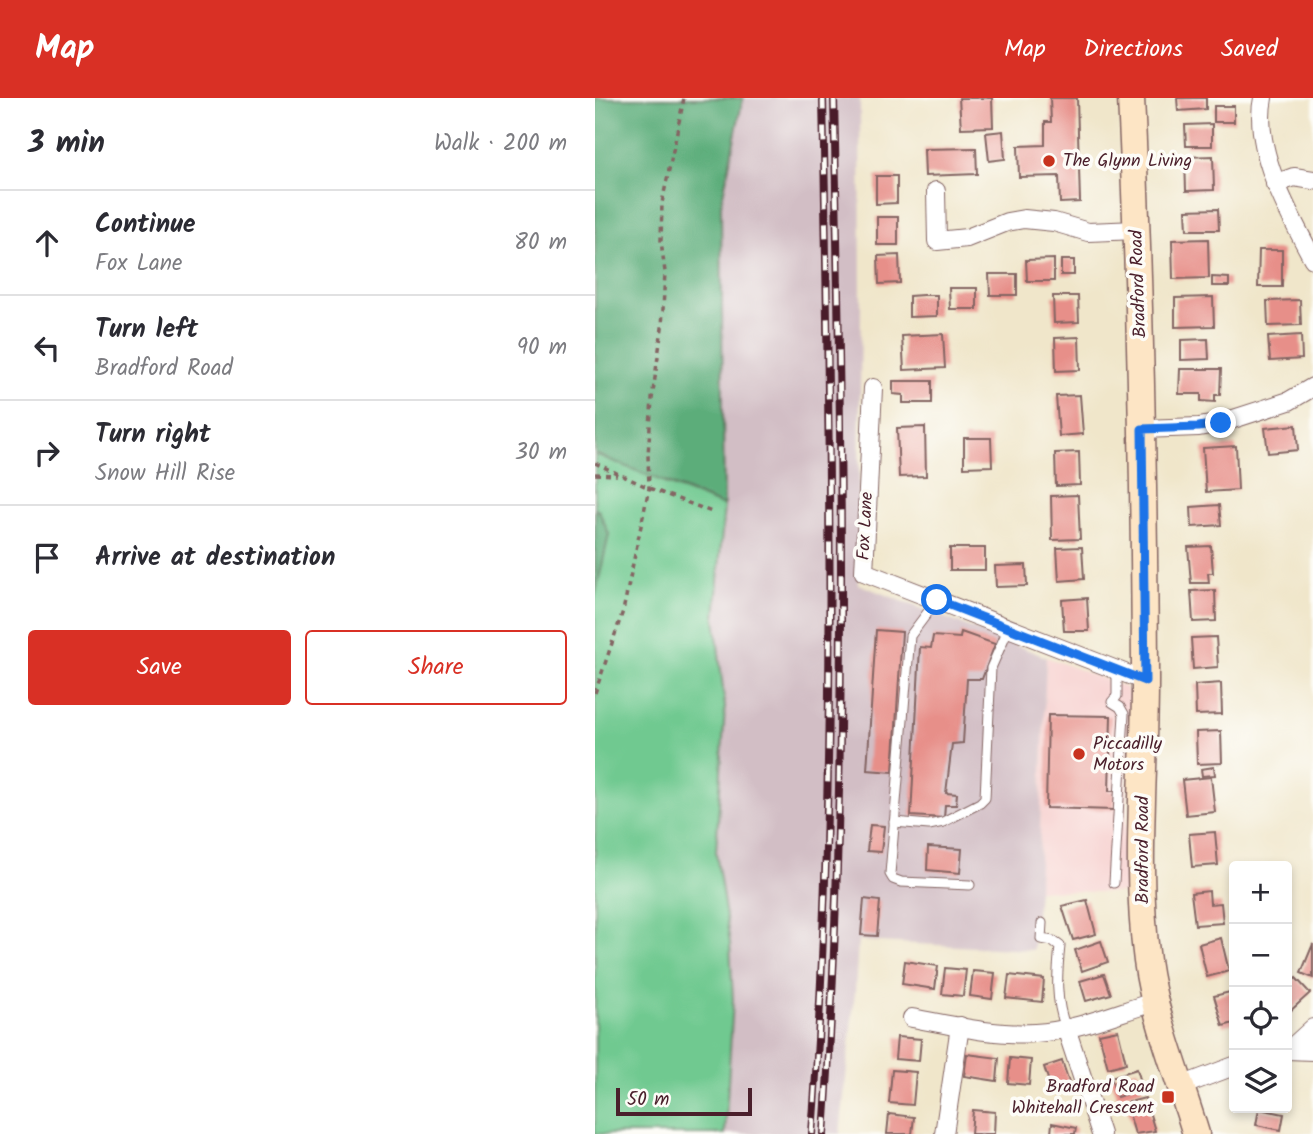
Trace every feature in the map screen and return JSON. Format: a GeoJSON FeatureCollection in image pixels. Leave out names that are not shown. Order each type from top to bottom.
{"type":"FeatureCollection","features":[{"type":"Feature","properties":{"kind":"street","name":"Bradford Road"},"geometry":{"type":"LineString","coordinates":[[1131,98],[1142,429],[1145,681],[1142,878],[1147,960],[1154,1002],[1196,1134]]}},
{"type":"Feature","properties":{"kind":"street"},"geometry":{"type":"LineString","coordinates":[[1263,98],[1261,105],[1265,148],[1275,184],[1313,259]]}},
{"type":"Feature","properties":{"kind":"street"},"geometry":{"type":"LineString","coordinates":[[1275,184],[1294,177],[1313,180]]}},
{"type":"Feature","properties":{"kind":"street"},"geometry":{"type":"LineString","coordinates":[[936,191],[937,241],[967,238],[1007,222],[1024,219],[1054,222],[1088,232],[1137,230]]}},
{"type":"Feature","properties":{"kind":"street"},"geometry":{"type":"LineString","coordinates":[[1142,429],[1199,427],[1221,423],[1289,401],[1313,387]]}},
{"type":"Feature","properties":{"kind":"street","name":"Fox Lane"},"geometry":{"type":"LineString","coordinates":[[873,388],[864,572],[1145,681]]}},
{"type":"Feature","properties":{"kind":"street"},"geometry":{"type":"LineString","coordinates":[[912,1018],[1001,1032],[1035,1033],[1066,1028],[1154,1002]]}},
{"type":"Feature","properties":{"kind":"street"},"geometry":{"type":"LineString","coordinates":[[944,1134],[960,1026]]}},
{"type":"Feature","properties":{"kind":"street"},"geometry":{"type":"LineString","coordinates":[[1066,1028],[1101,1134]]}},
{"type":"Feature","properties":{"kind":"street"},"geometry":{"type":"LineString","coordinates":[[1292,1046],[1313,1028]]}},
{"type":"Feature","properties":{"kind":"street"},"geometry":{"type":"LineString","coordinates":[[1292,1050],[1313,1051]]}},
{"type":"Feature","properties":{"kind":"street"},"geometry":{"type":"LineString","coordinates":[[1181,1086],[1229,1068]]}},
{"type":"Feature","properties":{"kind":"lane"},"geometry":{"type":"LineString","coordinates":[[937,600],[910,636],[890,874],[893,879],[901,882],[970,885]]}},
{"type":"Feature","properties":{"kind":"lane"},"geometry":{"type":"LineString","coordinates":[[894,822],[929,825],[943,822],[985,798],[991,668],[1009,627]]}},
{"type":"Feature","properties":{"kind":"lane"},"geometry":{"type":"LineString","coordinates":[[1114,883],[1125,715],[1120,707],[1112,702],[1117,696],[1117,670]]}},
{"type":"Feature","properties":{"kind":"lane"},"geometry":{"type":"LineString","coordinates":[[1042,923],[1041,939],[1061,946],[1056,982],[1061,1016],[1066,1028]]}},
{"type":"Feature","properties":{"kind":"path"},"geometry":{"type":"LineString","coordinates":[[595,693],[623,611],[649,488],[652,399],[662,328],[665,272],[661,241],[662,204],[684,98]]}},
{"type":"Feature","properties":{"kind":"path"},"geometry":{"type":"LineString","coordinates":[[595,463],[649,488],[712,512]]}},
{"type":"Feature","properties":{"kind":"path"},"geometry":{"type":"LineString","coordinates":[[595,474],[622,475]]}},
{"type":"Feature","properties":{"kind":"shaded area"},"geometry":{"type":"Polygon","coordinates":[[[706,98],[860,98],[858,584],[1046,657],[1038,890],[1033,950],[858,941],[840,1134],[725,1134],[733,1000],[730,943],[716,853],[725,707],[715,618],[724,506],[664,483],[706,98]]]}},
{"type":"Feature","properties":{"kind":"shaded area"},"geometry":{"type":"Polygon","coordinates":[[[1046,657],[1127,688],[1129,699],[1125,893],[1038,890],[1046,657]]]}},
{"type":"Feature","properties":{"kind":"green space"},"geometry":{"type":"Polygon","coordinates":[[[595,98],[664,483],[724,506],[715,618],[725,707],[716,853],[730,943],[733,1000],[725,1134],[595,1134],[595,98]]]}},
{"type":"Feature","properties":{"kind":"green space"},"geometry":{"type":"Polygon","coordinates":[[[595,98],[743,98],[721,205],[724,506],[595,454],[595,98]]]}},
{"type":"Feature","properties":{"kind":"green space"},"geometry":{"type":"Polygon","coordinates":[[[595,509],[599,511],[609,534],[595,597],[595,509]]]}},
{"type":"Feature","properties":{"kind":"building"},"geometry":{"type":"Polygon","coordinates":[[[959,98],[992,98],[993,127],[961,128],[959,98]]]}},
{"type":"Feature","properties":{"kind":"building","name":"The Glynn Living"},"geometry":{"type":"Polygon","coordinates":[[[1050,98],[1077,98],[1080,202],[1060,203],[1059,176],[1019,177],[1018,146],[1045,145],[1045,122],[1051,122],[1050,98]]]}},
{"type":"Feature","properties":{"kind":"building"},"geometry":{"type":"Polygon","coordinates":[[[1177,98],[1206,98],[1206,109],[1178,111],[1177,98]]]}},
{"type":"Feature","properties":{"kind":"building"},"geometry":{"type":"Polygon","coordinates":[[[1214,106],[1234,106],[1234,122],[1214,122],[1214,106]]]}},
{"type":"Feature","properties":{"kind":"building"},"geometry":{"type":"Polygon","coordinates":[[[1212,124],[1212,146],[1186,146],[1185,125],[1212,124]]]}},
{"type":"Feature","properties":{"kind":"building"},"geometry":{"type":"Polygon","coordinates":[[[1003,131],[1005,159],[989,161],[986,133],[1003,131]]]}},
{"type":"Feature","properties":{"kind":"building"},"geometry":{"type":"Polygon","coordinates":[[[976,148],[977,174],[925,176],[924,149],[976,148]]]}},
{"type":"Feature","properties":{"kind":"building"},"geometry":{"type":"Polygon","coordinates":[[[1213,156],[1214,190],[1186,191],[1185,157],[1213,156]]]}},
{"type":"Feature","properties":{"kind":"building"},"geometry":{"type":"Polygon","coordinates":[[[876,176],[897,176],[897,203],[876,204],[876,176]]]}},
{"type":"Feature","properties":{"kind":"building"},"geometry":{"type":"Polygon","coordinates":[[[1218,209],[1219,230],[1187,230],[1186,210],[1218,209]]]}},
{"type":"Feature","properties":{"kind":"building"},"geometry":{"type":"Polygon","coordinates":[[[877,217],[898,217],[898,245],[877,245],[877,217]]]}},
{"type":"Feature","properties":{"kind":"building"},"geometry":{"type":"Polygon","coordinates":[[[1208,239],[1209,278],[1173,279],[1172,240],[1208,239]]]}},
{"type":"Feature","properties":{"kind":"building"},"geometry":{"type":"Polygon","coordinates":[[[1259,250],[1282,250],[1282,287],[1258,287],[1259,250]]]}},
{"type":"Feature","properties":{"kind":"building"},"geometry":{"type":"Polygon","coordinates":[[[899,255],[900,283],[879,284],[878,256],[899,255]]]}},
{"type":"Feature","properties":{"kind":"building"},"geometry":{"type":"Polygon","coordinates":[[[1054,259],[1054,281],[1027,281],[1026,260],[1054,259]]]}},
{"type":"Feature","properties":{"kind":"building"},"geometry":{"type":"Polygon","coordinates":[[[1061,260],[1074,260],[1074,275],[1061,275],[1061,260]]]}},
{"type":"Feature","properties":{"kind":"building"},"geometry":{"type":"Polygon","coordinates":[[[989,274],[1017,274],[1017,295],[990,295],[989,274]]]}},
{"type":"Feature","properties":{"kind":"building"},"geometry":{"type":"Polygon","coordinates":[[[1212,277],[1229,278],[1229,286],[1212,286],[1212,277]]]}},
{"type":"Feature","properties":{"kind":"building"},"geometry":{"type":"Polygon","coordinates":[[[949,288],[977,288],[977,309],[950,309],[949,288]]]}},
{"type":"Feature","properties":{"kind":"building"},"geometry":{"type":"Polygon","coordinates":[[[937,295],[937,316],[909,317],[909,296],[937,295]]]}},
{"type":"Feature","properties":{"kind":"building"},"geometry":{"type":"Polygon","coordinates":[[[1053,296],[1078,296],[1079,322],[1054,323],[1053,296]]]}},
{"type":"Feature","properties":{"kind":"building"},"geometry":{"type":"Polygon","coordinates":[[[1213,297],[1214,326],[1175,327],[1175,298],[1213,297]]]}},
{"type":"Feature","properties":{"kind":"building"},"geometry":{"type":"Polygon","coordinates":[[[1300,300],[1301,325],[1268,326],[1267,301],[1300,300]]]}},
{"type":"Feature","properties":{"kind":"building"},"geometry":{"type":"Polygon","coordinates":[[[943,334],[945,368],[904,370],[902,336],[943,334]]]}},
{"type":"Feature","properties":{"kind":"building"},"geometry":{"type":"Polygon","coordinates":[[[1301,335],[1302,359],[1270,361],[1268,337],[1301,335]]]}},
{"type":"Feature","properties":{"kind":"building"},"geometry":{"type":"Polygon","coordinates":[[[1079,337],[1080,370],[1056,371],[1055,338],[1079,337]]]}},
{"type":"Feature","properties":{"kind":"building"},"geometry":{"type":"Polygon","coordinates":[[[1208,339],[1209,359],[1181,360],[1181,340],[1208,339]]]}},
{"type":"Feature","properties":{"kind":"building"},"geometry":{"type":"Polygon","coordinates":[[[1180,369],[1221,369],[1220,395],[1215,395],[1215,402],[1201,401],[1201,394],[1179,394],[1180,369]]]}},
{"type":"Feature","properties":{"kind":"building"},"geometry":{"type":"Polygon","coordinates":[[[893,381],[932,381],[932,403],[903,403],[903,395],[893,394],[893,381]]]}},
{"type":"Feature","properties":{"kind":"building"},"geometry":{"type":"Polygon","coordinates":[[[1080,395],[1083,434],[1059,436],[1056,396],[1080,395]]]}},
{"type":"Feature","properties":{"kind":"building"},"geometry":{"type":"Polygon","coordinates":[[[1296,425],[1298,450],[1268,453],[1265,428],[1296,425]]]}},
{"type":"Feature","properties":{"kind":"building"},"geometry":{"type":"Polygon","coordinates":[[[925,427],[926,476],[899,477],[897,428],[925,427]]]}},
{"type":"Feature","properties":{"kind":"building"},"geometry":{"type":"Polygon","coordinates":[[[964,438],[991,438],[992,466],[964,467],[964,438]]]}},
{"type":"Feature","properties":{"kind":"building"},"geometry":{"type":"Polygon","coordinates":[[[1236,446],[1238,490],[1206,492],[1203,448],[1236,446]]]}},
{"type":"Feature","properties":{"kind":"building"},"geometry":{"type":"Polygon","coordinates":[[[1079,452],[1080,485],[1056,486],[1055,453],[1079,452]]]}},
{"type":"Feature","properties":{"kind":"building"},"geometry":{"type":"Polygon","coordinates":[[[1078,495],[1080,539],[1052,540],[1051,496],[1078,495]]]}},
{"type":"Feature","properties":{"kind":"building"},"geometry":{"type":"Polygon","coordinates":[[[1219,505],[1221,525],[1192,527],[1191,507],[1219,505]]]}},
{"type":"Feature","properties":{"kind":"building"},"geometry":{"type":"Polygon","coordinates":[[[1211,546],[1213,573],[1208,573],[1209,583],[1191,583],[1188,547],[1211,546]]]}},
{"type":"Feature","properties":{"kind":"building"},"geometry":{"type":"Polygon","coordinates":[[[1082,547],[1084,579],[1059,581],[1057,548],[1082,547]]]}},
{"type":"Feature","properties":{"kind":"building"},"geometry":{"type":"Polygon","coordinates":[[[950,548],[985,548],[985,570],[950,570],[950,548]]]}},
{"type":"Feature","properties":{"kind":"building"},"geometry":{"type":"Polygon","coordinates":[[[1026,565],[1027,586],[996,587],[995,566],[1026,565]]]}},
{"type":"Feature","properties":{"kind":"building"},"geometry":{"type":"Polygon","coordinates":[[[1215,590],[1216,621],[1193,622],[1191,591],[1215,590]]]}},
{"type":"Feature","properties":{"kind":"building"},"geometry":{"type":"Polygon","coordinates":[[[1087,598],[1089,631],[1064,631],[1062,600],[1087,598]]]}},
{"type":"Feature","properties":{"kind":"building"},"geometry":{"type":"Polygon","coordinates":[[[876,630],[902,632],[893,772],[867,770],[876,630]]]}},
{"type":"Feature","properties":{"kind":"building"},"geometry":{"type":"Polygon","coordinates":[[[961,632],[995,644],[982,679],[967,679],[963,743],[952,744],[946,793],[957,794],[956,805],[945,805],[944,818],[911,816],[920,647],[931,648],[933,636],[960,638],[961,632]]]}},
{"type":"Feature","properties":{"kind":"building"},"geometry":{"type":"Polygon","coordinates":[[[1216,637],[1218,667],[1193,669],[1191,638],[1216,637]]]}},
{"type":"Feature","properties":{"kind":"building"},"geometry":{"type":"Polygon","coordinates":[[[1221,683],[1222,714],[1196,715],[1195,685],[1221,683]]]}},
{"type":"Feature","properties":{"kind":"building","name":"Piccadilly Motors"},"geometry":{"type":"Polygon","coordinates":[[[1048,715],[1111,716],[1109,791],[1115,791],[1114,810],[1046,808],[1048,715]]]}},
{"type":"Feature","properties":{"kind":"building"},"geometry":{"type":"Polygon","coordinates":[[[1221,731],[1222,763],[1197,764],[1196,732],[1221,731]]]}},
{"type":"Feature","properties":{"kind":"building"},"geometry":{"type":"Polygon","coordinates":[[[1214,767],[1215,775],[1202,776],[1201,769],[1214,767]]]}},
{"type":"Feature","properties":{"kind":"building"},"geometry":{"type":"Polygon","coordinates":[[[1211,777],[1215,812],[1186,815],[1182,780],[1211,777]]]}},
{"type":"Feature","properties":{"kind":"building"},"geometry":{"type":"Polygon","coordinates":[[[870,825],[884,826],[881,852],[867,851],[870,825]]]}},
{"type":"Feature","properties":{"kind":"building"},"geometry":{"type":"Polygon","coordinates":[[[1215,832],[1218,865],[1192,867],[1189,834],[1215,832]]]}},
{"type":"Feature","properties":{"kind":"building"},"geometry":{"type":"Polygon","coordinates":[[[928,847],[962,849],[960,873],[927,870],[928,847]]]}},
{"type":"Feature","properties":{"kind":"building"},"geometry":{"type":"Polygon","coordinates":[[[1209,891],[1210,904],[1221,903],[1223,923],[1195,925],[1191,893],[1209,891]]]}},
{"type":"Feature","properties":{"kind":"building"},"geometry":{"type":"Polygon","coordinates":[[[864,899],[880,901],[877,936],[861,935],[864,899]]]}},
{"type":"Feature","properties":{"kind":"building"},"geometry":{"type":"Polygon","coordinates":[[[1087,900],[1096,934],[1073,940],[1062,906],[1087,900]]]}},
{"type":"Feature","properties":{"kind":"building"},"geometry":{"type":"Polygon","coordinates":[[[1221,938],[1229,971],[1207,977],[1199,944],[1221,938]]]}},
{"type":"Feature","properties":{"kind":"building"},"geometry":{"type":"Polygon","coordinates":[[[1101,941],[1108,962],[1082,971],[1075,950],[1101,941]]]}},
{"type":"Feature","properties":{"kind":"building"},"geometry":{"type":"Polygon","coordinates":[[[1313,944],[1313,978],[1301,973],[1313,944]]]}},
{"type":"Feature","properties":{"kind":"building"},"geometry":{"type":"Polygon","coordinates":[[[905,961],[938,966],[935,989],[902,984],[905,961]]]}},
{"type":"Feature","properties":{"kind":"building"},"geometry":{"type":"Polygon","coordinates":[[[945,968],[966,970],[963,996],[942,994],[945,968]]]}},
{"type":"Feature","properties":{"kind":"building"},"geometry":{"type":"Polygon","coordinates":[[[973,971],[995,973],[992,999],[970,996],[973,971]]]}},
{"type":"Feature","properties":{"kind":"building"},"geometry":{"type":"Polygon","coordinates":[[[1104,974],[1111,994],[1086,1001],[1080,981],[1104,974]]]}},
{"type":"Feature","properties":{"kind":"building"},"geometry":{"type":"Polygon","coordinates":[[[1009,975],[1044,979],[1042,1002],[1006,998],[1009,975]]]}},
{"type":"Feature","properties":{"kind":"building"},"geometry":{"type":"Polygon","coordinates":[[[1296,978],[1310,993],[1292,1009],[1292,987],[1292,982],[1296,978]]]}},
{"type":"Feature","properties":{"kind":"building"},"geometry":{"type":"Polygon","coordinates":[[[1229,992],[1229,1024],[1223,1026],[1214,996],[1229,992]]]}},
{"type":"Feature","properties":{"kind":"building"},"geometry":{"type":"Polygon","coordinates":[[[1118,1030],[1126,1063],[1108,1068],[1099,1034],[1118,1030]]]}},
{"type":"Feature","properties":{"kind":"building"},"geometry":{"type":"Polygon","coordinates":[[[897,1037],[921,1039],[919,1061],[895,1059],[897,1037]]]}},
{"type":"Feature","properties":{"kind":"building"},"geometry":{"type":"Polygon","coordinates":[[[967,1054],[999,1058],[997,1081],[964,1076],[967,1054]]]}},
{"type":"Feature","properties":{"kind":"building"},"geometry":{"type":"Polygon","coordinates":[[[1010,1058],[1031,1060],[1029,1085],[1008,1083],[1010,1058]]]}},
{"type":"Feature","properties":{"kind":"building"},"geometry":{"type":"Polygon","coordinates":[[[1062,1061],[1071,1088],[1053,1094],[1044,1067],[1062,1061]]]}},
{"type":"Feature","properties":{"kind":"building"},"geometry":{"type":"Polygon","coordinates":[[[1137,1069],[1143,1089],[1117,1097],[1111,1077],[1137,1069]]]}},
{"type":"Feature","properties":{"kind":"building"},"geometry":{"type":"Polygon","coordinates":[[[892,1070],[916,1072],[913,1105],[889,1103],[892,1070]]]}},
{"type":"Feature","properties":{"kind":"building"},"geometry":{"type":"Polygon","coordinates":[[[1145,1098],[1155,1131],[1135,1134],[1126,1103],[1145,1098]]]}},
{"type":"Feature","properties":{"kind":"building"},"geometry":{"type":"Polygon","coordinates":[[[973,1110],[995,1112],[994,1134],[971,1134],[973,1110]]]}},
{"type":"Feature","properties":{"kind":"building"},"geometry":{"type":"Polygon","coordinates":[[[1258,1113],[1284,1114],[1281,1130],[1256,1125],[1258,1113]]]}},
{"type":"Feature","properties":{"kind":"building"},"geometry":{"type":"Polygon","coordinates":[[[889,1114],[914,1117],[912,1134],[887,1134],[889,1114]]]}},
{"type":"Feature","properties":{"kind":"building"},"geometry":{"type":"Polygon","coordinates":[[[1052,1123],[1076,1128],[1075,1134],[1051,1134],[1052,1123]]]}},
{"type":"Feature","properties":{"kind":"railway"},"geometry":{"type":"LineString","coordinates":[[812,1134],[820,1005],[828,746],[829,486],[823,98]]}},
{"type":"Feature","properties":{"kind":"railway"},"geometry":{"type":"LineString","coordinates":[[824,1134],[832,1005],[840,746],[841,486],[834,98]]}},
{"type":"Feature","properties":{"kind":"place","name":"The Glynn Living"},"geometry":{"type":"Point","coordinates":[1049,161]}},
{"type":"Feature","properties":{"kind":"place","name":"Piccadilly Motors"},"geometry":{"type":"Point","coordinates":[1079,754]}},
{"type":"Feature","properties":{"kind":"place","name":"Bradford Road Whitehall Crescent"},"geometry":{"type":"Point","coordinates":[1168,1097]}},
{"type":"Feature","properties":{"kind":"route"},"geometry":{"type":"LineString","coordinates":[[937,600],[1145,681],[1142,429],[1199,427],[1221,423]]}}]}
